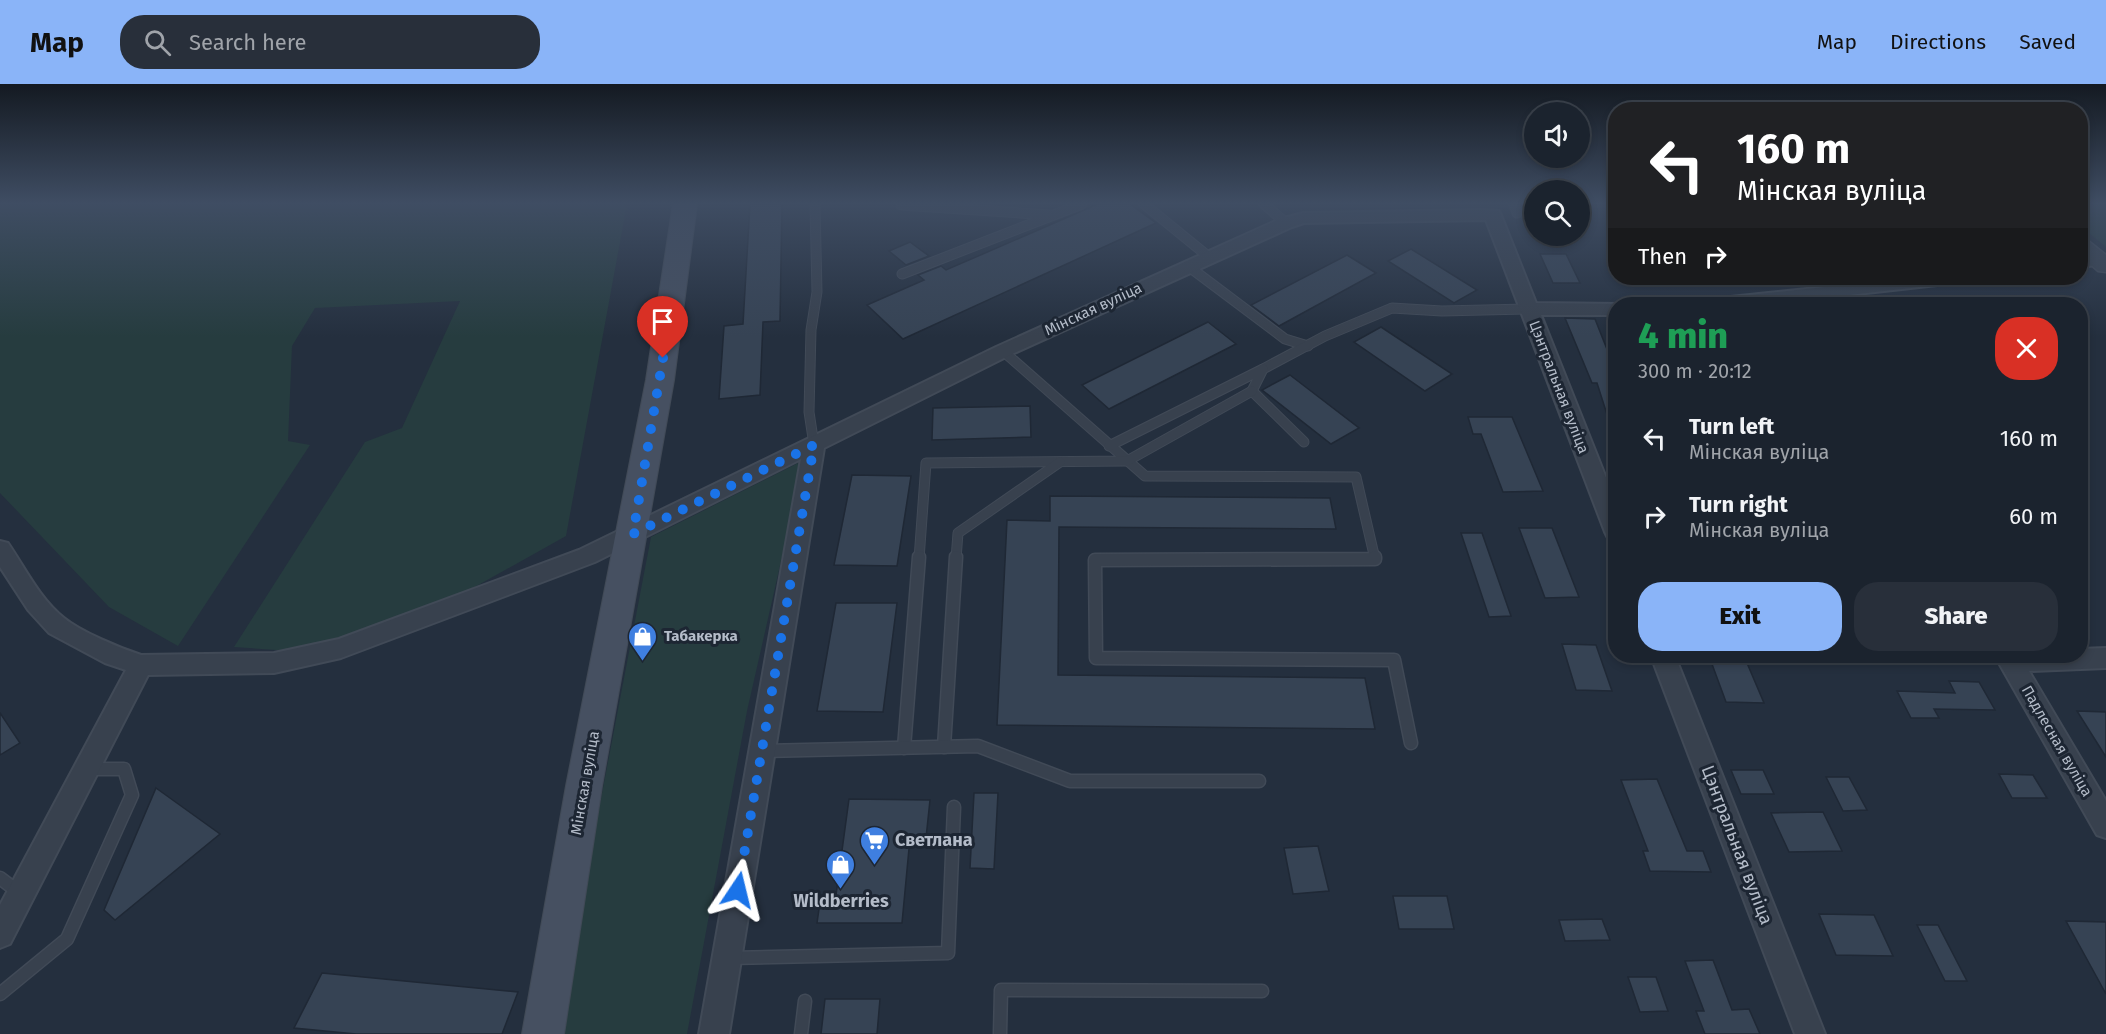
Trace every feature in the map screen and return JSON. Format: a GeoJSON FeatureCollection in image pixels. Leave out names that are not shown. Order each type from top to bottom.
{"type":"FeatureCollection","features":[{"type":"Feature","properties":{"kind":"main road","name":"Мінская вуліца"},"geometry":{"type":"LineString","coordinates":[[543,1034],[586,775],[633,534],[660,380],[679,248]]}},
{"type":"Feature","properties":{"kind":"street","name":"Мінская вуліца"},"geometry":{"type":"LineString","coordinates":[[633,534],[1003,351],[1229,248]]}},
{"type":"Feature","properties":{"kind":"street","name":"Цэнтральная вуліца"},"geometry":{"type":"LineString","coordinates":[[1506,248],[1608,511]]}},
{"type":"Feature","properties":{"kind":"street"},"geometry":{"type":"LineString","coordinates":[[1818,297],[1904,285]]}},
{"type":"Feature","properties":{"kind":"street","name":"Цэнтральная вуліца"},"geometry":{"type":"LineString","coordinates":[[1529,309],[1608,309]]}},
{"type":"Feature","properties":{"kind":"street"},"geometry":{"type":"LineString","coordinates":[[714,1034],[814,445]]}},
{"type":"Feature","properties":{"kind":"street"},"geometry":{"type":"LineString","coordinates":[[0,549],[36,604],[57,626],[114,656],[141,665],[274,663],[341,648],[587,556],[633,534]]}},
{"type":"Feature","properties":{"kind":"street"},"geometry":{"type":"LineString","coordinates":[[2088,658],[2106,658]]}},
{"type":"Feature","properties":{"kind":"street","name":"Цэнтральная вуліца"},"geometry":{"type":"LineString","coordinates":[[1666,663],[1810,1034]]}},
{"type":"Feature","properties":{"kind":"street","name":"Падлесная вуліца"},"geometry":{"type":"LineString","coordinates":[[2012,663],[2106,826]]}},
{"type":"Feature","properties":{"kind":"street"},"geometry":{"type":"LineString","coordinates":[[0,934],[141,665]]}},
{"type":"Feature","properties":{"kind":"lane"},"geometry":{"type":"LineString","coordinates":[[814,445],[809,412],[811,330],[817,292],[816,248]]}},
{"type":"Feature","properties":{"kind":"lane"},"geometry":{"type":"LineString","coordinates":[[902,274],[968,248]]}},
{"type":"Feature","properties":{"kind":"lane"},"geometry":{"type":"LineString","coordinates":[[1198,248],[1209,257]]}},
{"type":"Feature","properties":{"kind":"lane"},"geometry":{"type":"LineString","coordinates":[[1188,266],[1285,339],[1308,346]]}},
{"type":"Feature","properties":{"kind":"lane"},"geometry":{"type":"LineString","coordinates":[[1109,446],[1324,336],[1392,308],[1442,311],[1529,309]]}},
{"type":"Feature","properties":{"kind":"lane"},"geometry":{"type":"LineString","coordinates":[[1003,351],[1145,476],[1356,477],[1375,559],[1095,560],[1096,658],[1394,660],[1412,743]]}},
{"type":"Feature","properties":{"kind":"lane"},"geometry":{"type":"LineString","coordinates":[[903,748],[927,463],[1127,461],[1252,391],[1263,369]]}},
{"type":"Feature","properties":{"kind":"lane"},"geometry":{"type":"LineString","coordinates":[[1252,391],[1304,442]]}},
{"type":"Feature","properties":{"kind":"lane"},"geometry":{"type":"LineString","coordinates":[[944,747],[958,533],[1061,462]]}},
{"type":"Feature","properties":{"kind":"lane"},"geometry":{"type":"LineString","coordinates":[[763,751],[978,746],[1070,782],[1259,781]]}},
{"type":"Feature","properties":{"kind":"lane"},"geometry":{"type":"LineString","coordinates":[[0,994],[67,939],[132,795],[124,769],[87,769]]}},
{"type":"Feature","properties":{"kind":"lane"},"geometry":{"type":"LineString","coordinates":[[726,958],[948,953],[954,807]]}},
{"type":"Feature","properties":{"kind":"lane"},"geometry":{"type":"LineString","coordinates":[[0,878],[21,894]]}},
{"type":"Feature","properties":{"kind":"lane"},"geometry":{"type":"LineString","coordinates":[[1000,1034],[1001,990],[1262,992]]}},
{"type":"Feature","properties":{"kind":"lane"},"geometry":{"type":"LineString","coordinates":[[801,1034],[805,1001]]}},
{"type":"Feature","properties":{"kind":"green space"},"geometry":{"type":"Polygon","coordinates":[[[0,248],[619,248],[566,536],[455,598],[305,652],[234,647],[365,442],[402,428],[460,301],[315,308],[292,346],[288,441],[310,445],[178,646],[109,607],[0,493],[0,248]]]}},
{"type":"Feature","properties":{"kind":"green space"},"geometry":{"type":"Polygon","coordinates":[[[804,460],[747,711],[687,1034],[556,1034],[651,537],[804,460]]]}},
{"type":"Feature","properties":{"kind":"building"},"geometry":{"type":"Polygon","coordinates":[[[747,248],[781,248],[780,321],[763,322],[760,395],[719,399],[724,326],[743,324],[747,248]]]}},
{"type":"Feature","properties":{"kind":"building"},"geometry":{"type":"Polygon","coordinates":[[[895,248],[919,248],[929,256],[906,265],[889,251],[895,248]]]}},
{"type":"Feature","properties":{"kind":"building"},"geometry":{"type":"Polygon","coordinates":[[[996,248],[1101,248],[903,339],[867,305],[924,280],[918,275],[941,266],[946,270],[996,248]]]}},
{"type":"Feature","properties":{"kind":"building"},"geometry":{"type":"Polygon","coordinates":[[[1411,249],[1477,290],[1454,303],[1388,261],[1411,249]]]}},
{"type":"Feature","properties":{"kind":"building"},"geometry":{"type":"Polygon","coordinates":[[[1540,254],[1566,254],[1580,283],[1553,283],[1540,254]]]}},
{"type":"Feature","properties":{"kind":"building"},"geometry":{"type":"Polygon","coordinates":[[[1347,255],[1376,273],[1279,326],[1251,305],[1347,255]]]}},
{"type":"Feature","properties":{"kind":"building"},"geometry":{"type":"Polygon","coordinates":[[[1565,318],[1595,319],[1608,352],[1608,417],[1597,383],[1592,383],[1565,318]]]}},
{"type":"Feature","properties":{"kind":"building"},"geometry":{"type":"Polygon","coordinates":[[[1208,322],[1236,344],[1109,409],[1082,385],[1208,322]]]}},
{"type":"Feature","properties":{"kind":"building"},"geometry":{"type":"Polygon","coordinates":[[[1381,327],[1452,374],[1425,391],[1354,342],[1381,327]]]}},
{"type":"Feature","properties":{"kind":"building"},"geometry":{"type":"Polygon","coordinates":[[[1290,375],[1359,428],[1331,444],[1262,390],[1290,375]]]}},
{"type":"Feature","properties":{"kind":"building"},"geometry":{"type":"Polygon","coordinates":[[[1030,406],[1031,437],[932,440],[933,408],[1030,406]]]}},
{"type":"Feature","properties":{"kind":"building"},"geometry":{"type":"Polygon","coordinates":[[[1468,417],[1512,417],[1543,491],[1503,492],[1481,434],[1473,434],[1468,417]]]}},
{"type":"Feature","properties":{"kind":"building"},"geometry":{"type":"Polygon","coordinates":[[[852,475],[911,476],[897,566],[834,565],[852,475]]]}},
{"type":"Feature","properties":{"kind":"building"},"geometry":{"type":"Polygon","coordinates":[[[1050,496],[1330,498],[1336,529],[1059,527],[1058,675],[1365,678],[1375,729],[997,725],[1007,520],[1050,521],[1050,496]]]}},
{"type":"Feature","properties":{"kind":"building"},"geometry":{"type":"Polygon","coordinates":[[[1519,528],[1552,528],[1579,597],[1545,598],[1519,528]]]}},
{"type":"Feature","properties":{"kind":"building"},"geometry":{"type":"Polygon","coordinates":[[[1461,533],[1482,533],[1511,616],[1489,617],[1461,533]]]}},
{"type":"Feature","properties":{"kind":"building"},"geometry":{"type":"Polygon","coordinates":[[[836,603],[897,603],[883,712],[817,711],[836,603]]]}},
{"type":"Feature","properties":{"kind":"building"},"geometry":{"type":"Polygon","coordinates":[[[1562,644],[1596,645],[1612,691],[1576,690],[1562,644]]]}},
{"type":"Feature","properties":{"kind":"building"},"geometry":{"type":"Polygon","coordinates":[[[1712,663],[1747,663],[1764,703],[1726,702],[1712,663]]]}},
{"type":"Feature","properties":{"kind":"building"},"geometry":{"type":"Polygon","coordinates":[[[1949,681],[1979,682],[1995,710],[1934,709],[1939,718],[1911,718],[1897,691],[1955,693],[1949,681]]]}},
{"type":"Feature","properties":{"kind":"building"},"geometry":{"type":"Polygon","coordinates":[[[2077,711],[2106,712],[2106,757],[2077,711]]]}},
{"type":"Feature","properties":{"kind":"building"},"geometry":{"type":"Polygon","coordinates":[[[0,713],[20,743],[0,755],[0,713]]]}},
{"type":"Feature","properties":{"kind":"building"},"geometry":{"type":"Polygon","coordinates":[[[1731,770],[1763,770],[1774,794],[1741,794],[1731,770]]]}},
{"type":"Feature","properties":{"kind":"building"},"geometry":{"type":"Polygon","coordinates":[[[1999,774],[2033,775],[2047,798],[2012,798],[1999,774]]]}},
{"type":"Feature","properties":{"kind":"building"},"geometry":{"type":"Polygon","coordinates":[[[1826,777],[1849,777],[1867,810],[1843,811],[1826,777]]]}},
{"type":"Feature","properties":{"kind":"building"},"geometry":{"type":"Polygon","coordinates":[[[1657,779],[1687,851],[1703,851],[1711,872],[1650,871],[1643,851],[1648,851],[1621,780],[1657,779]]]}},
{"type":"Feature","properties":{"kind":"building"},"geometry":{"type":"Polygon","coordinates":[[[156,788],[220,834],[115,920],[104,910],[156,788]]]}},
{"type":"Feature","properties":{"kind":"building"},"geometry":{"type":"Polygon","coordinates":[[[974,793],[998,793],[994,869],[970,868],[974,793]]]}},
{"type":"Feature","properties":{"kind":"building","name":"Светлана"},"geometry":{"type":"Polygon","coordinates":[[[849,799],[930,800],[926,838],[910,838],[902,923],[817,923],[821,895],[836,895],[849,799]]]}},
{"type":"Feature","properties":{"kind":"building"},"geometry":{"type":"Polygon","coordinates":[[[1823,812],[1842,851],[1789,852],[1771,813],[1823,812]]]}},
{"type":"Feature","properties":{"kind":"building"},"geometry":{"type":"Polygon","coordinates":[[[1318,846],[1329,891],[1293,894],[1284,848],[1318,846]]]}},
{"type":"Feature","properties":{"kind":"building"},"geometry":{"type":"Polygon","coordinates":[[[1393,896],[1447,896],[1454,929],[1399,929],[1393,896]]]}},
{"type":"Feature","properties":{"kind":"building"},"geometry":{"type":"Polygon","coordinates":[[[1819,914],[1874,915],[1893,956],[1836,955],[1819,914]]]}},
{"type":"Feature","properties":{"kind":"building"},"geometry":{"type":"Polygon","coordinates":[[[1602,919],[1610,940],[1565,941],[1559,920],[1602,919]]]}},
{"type":"Feature","properties":{"kind":"building"},"geometry":{"type":"Polygon","coordinates":[[[2066,921],[2106,922],[2106,994],[2066,921]]]}},
{"type":"Feature","properties":{"kind":"building"},"geometry":{"type":"Polygon","coordinates":[[[1917,925],[1938,925],[1967,981],[1945,981],[1917,925]]]}},
{"type":"Feature","properties":{"kind":"building"},"geometry":{"type":"Polygon","coordinates":[[[1713,960],[1732,1010],[1749,1009],[1760,1034],[1705,1034],[1696,1011],[1704,1011],[1685,961],[1713,960]]]}},
{"type":"Feature","properties":{"kind":"building"},"geometry":{"type":"Polygon","coordinates":[[[322,973],[518,992],[502,1034],[356,1034],[294,1028],[322,973]]]}},
{"type":"Feature","properties":{"kind":"building"},"geometry":{"type":"Polygon","coordinates":[[[1628,977],[1656,977],[1668,1011],[1640,1012],[1628,977]]]}},
{"type":"Feature","properties":{"kind":"building"},"geometry":{"type":"Polygon","coordinates":[[[825,999],[880,999],[877,1034],[821,1034],[825,999]]]}},
{"type":"Feature","properties":{"kind":"place","name":"Табакерка"},"geometry":{"type":"Point","coordinates":[643,662]}},
{"type":"Feature","properties":{"kind":"place","name":"Светлана"},"geometry":{"type":"Point","coordinates":[874,866]}},
{"type":"Feature","properties":{"kind":"place","name":"Wildberries"},"geometry":{"type":"Point","coordinates":[841,890]}},
{"type":"Feature","properties":{"kind":"route"},"geometry":{"type":"LineString","coordinates":[[663,358],[633,534],[814,445],[738,890]]}}]}
